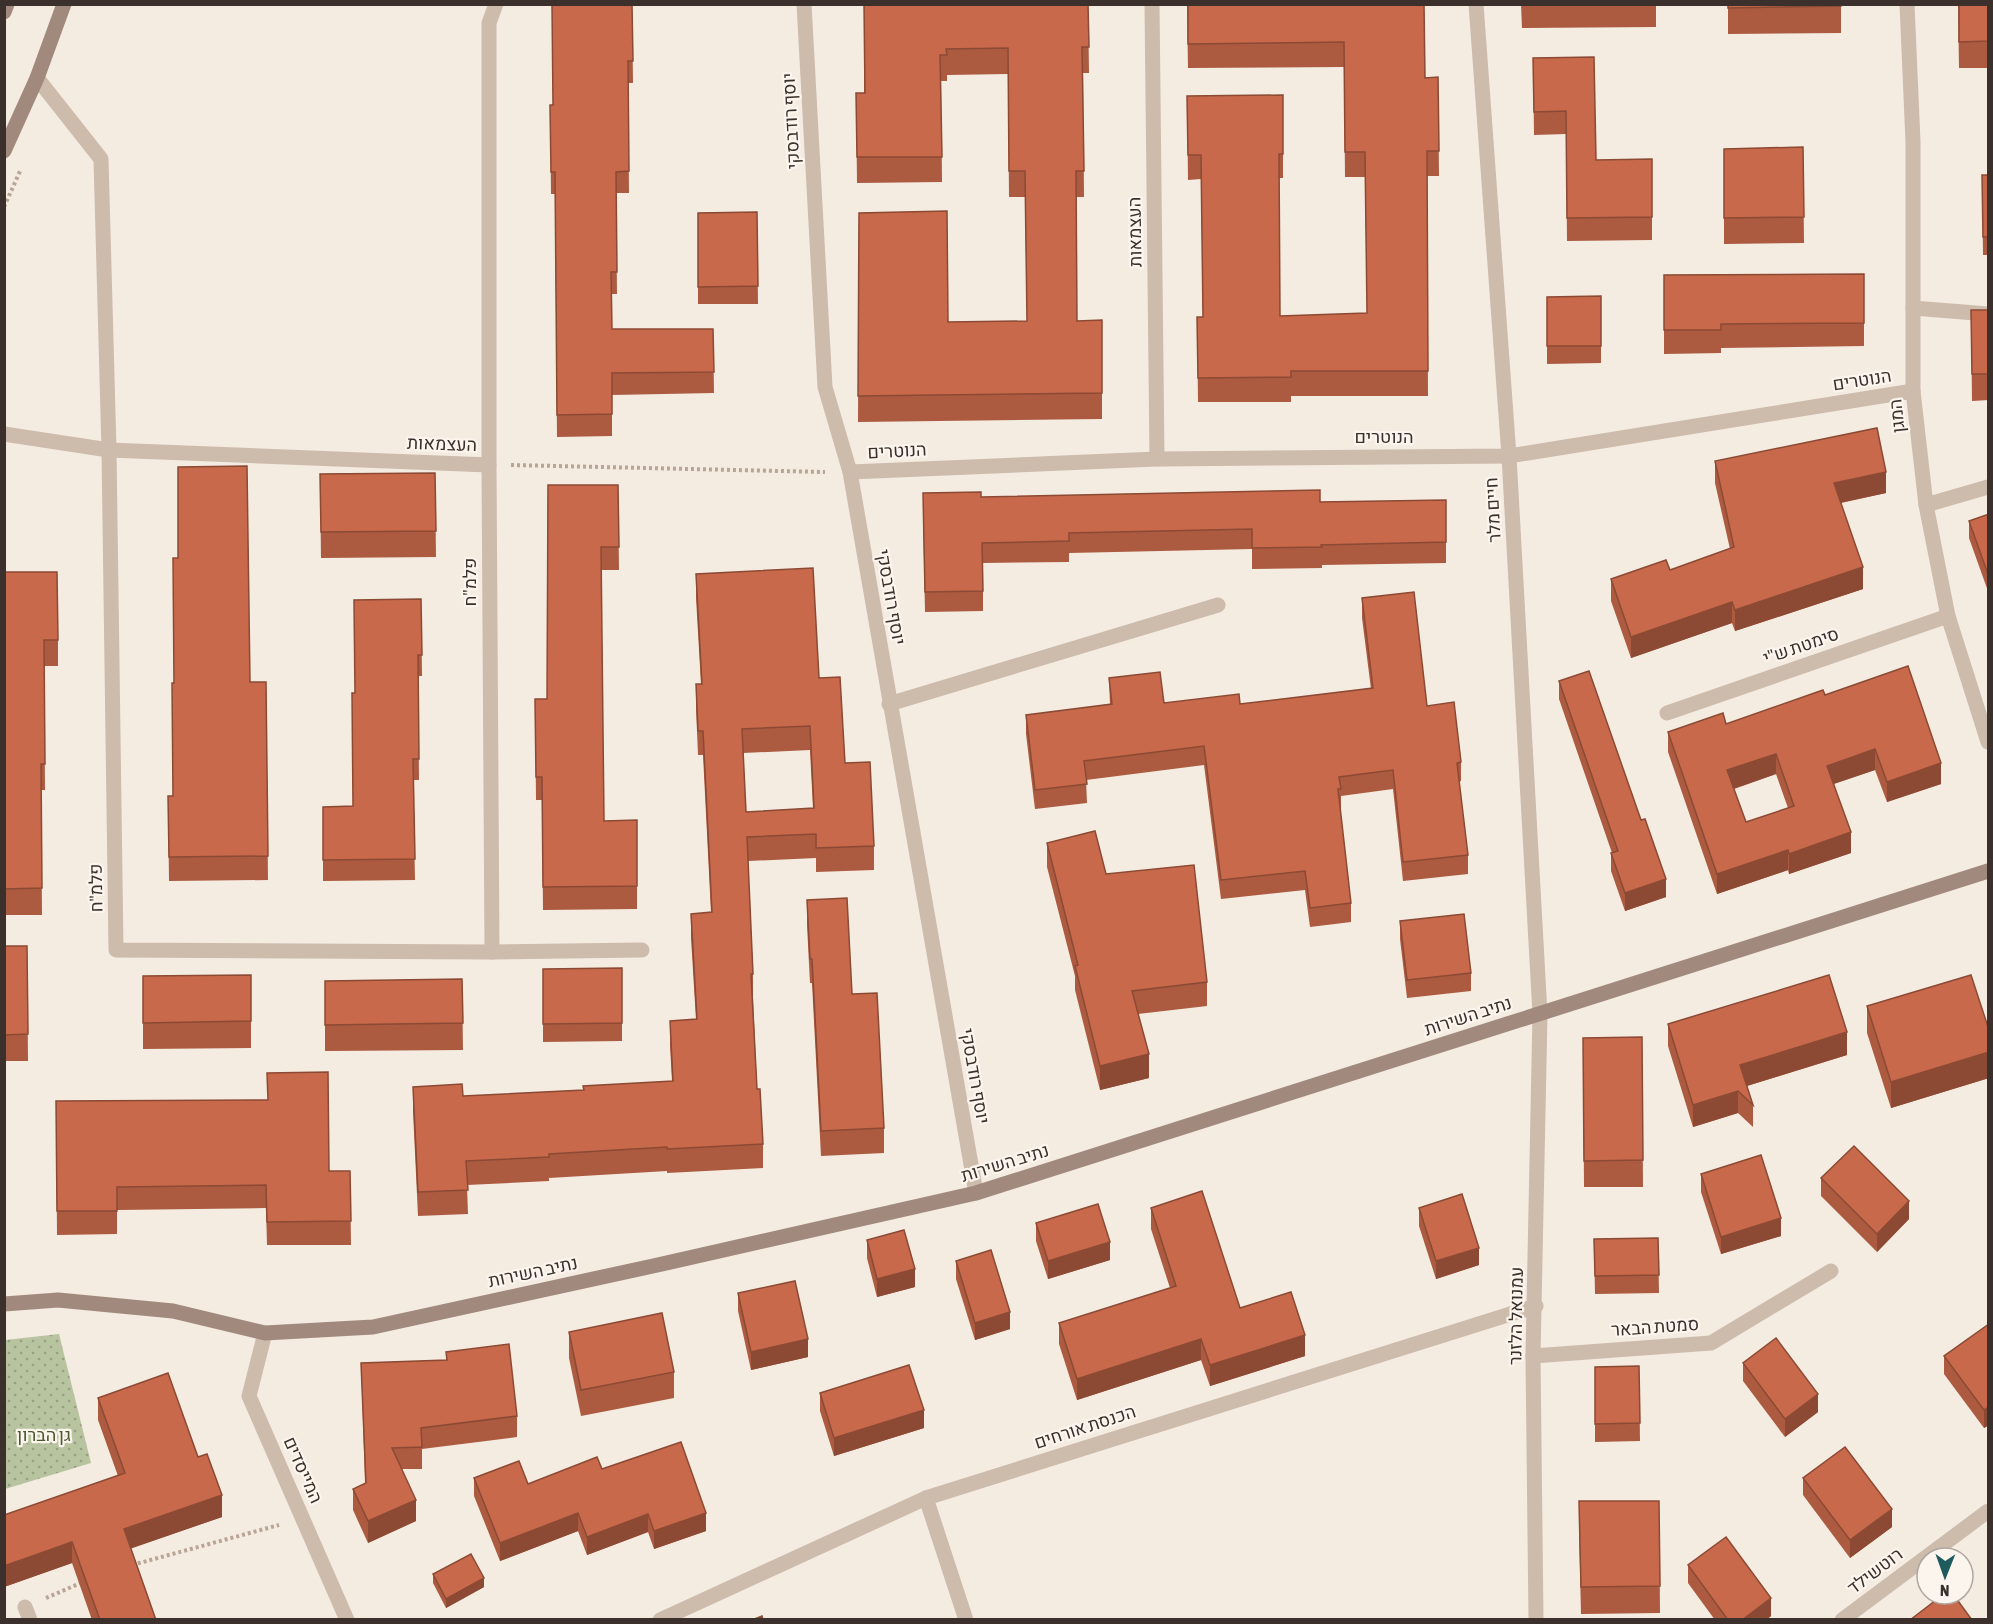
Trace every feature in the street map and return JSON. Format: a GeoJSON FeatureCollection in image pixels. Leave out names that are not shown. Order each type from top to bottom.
{"type":"FeatureCollection","features":[{"type":"Feature","properties":{"kind":"street"},"geometry":{"type":"LineString","coordinates":[[4,12],[7,4]]}},
{"type":"Feature","properties":{"kind":"street"},"geometry":{"type":"LineString","coordinates":[[4,151],[37,78],[64,4]]}},
{"type":"Feature","properties":{"kind":"street","name":"העצמאות"},"geometry":{"type":"LineString","coordinates":[[4,434],[109,450],[489,465],[489,23],[496,4]]}},
{"type":"Feature","properties":{"kind":"street","name":"יוסף רודבסקי"},"geometry":{"type":"LineString","coordinates":[[804,4],[825,387],[850,472],[976,1193]]}},
{"type":"Feature","properties":{"kind":"street","name":"העצמאות"},"geometry":{"type":"LineString","coordinates":[[1152,4],[1157,459]]}},
{"type":"Feature","properties":{"kind":"street","name":"חיים מלר"},"geometry":{"type":"LineString","coordinates":[[1476,4],[1509,456],[1540,1014]]}},
{"type":"Feature","properties":{"kind":"street","name":"המגן"},"geometry":{"type":"LineString","coordinates":[[1907,4],[1913,142],[1913,391],[1926,505],[1948,616],[1989,742]]}},
{"type":"Feature","properties":{"kind":"street"},"geometry":{"type":"LineString","coordinates":[[37,78],[101,159],[109,450]]}},
{"type":"Feature","properties":{"kind":"street"},"geometry":{"type":"LineString","coordinates":[[1913,308],[1989,314]]}},
{"type":"Feature","properties":{"kind":"street","name":"הנוטרים"},"geometry":{"type":"LineString","coordinates":[[850,472],[1157,459],[1509,456],[1913,391]]}},
{"type":"Feature","properties":{"kind":"street","name":"פלמ\"ח"},"geometry":{"type":"LineString","coordinates":[[109,450],[116,950],[492,952],[642,950]]}},
{"type":"Feature","properties":{"kind":"street","name":"פלמ\"ח"},"geometry":{"type":"LineString","coordinates":[[489,465],[492,952]]}},
{"type":"Feature","properties":{"kind":"street"},"geometry":{"type":"LineString","coordinates":[[1926,505],[1989,487]]}},
{"type":"Feature","properties":{"kind":"street"},"geometry":{"type":"LineString","coordinates":[[889,704],[1218,605]]}},
{"type":"Feature","properties":{"kind":"street","name":"סימטת ש\"י"},"geometry":{"type":"LineString","coordinates":[[1666,713],[1948,616]]}},
{"type":"Feature","properties":{"kind":"street","name":"נתיב השירות"},"geometry":{"type":"LineString","coordinates":[[4,1304],[58,1300],[172,1311],[265,1333],[373,1327],[976,1193],[1989,871]]}},
{"type":"Feature","properties":{"kind":"street","name":"עמנואל הלזנר"},"geometry":{"type":"LineString","coordinates":[[1536,1620],[1533,1356],[1536,1306],[1540,1014]]}},
{"type":"Feature","properties":{"kind":"street","name":"סמטת הבאר"},"geometry":{"type":"LineString","coordinates":[[1533,1356],[1711,1343],[1831,1271]]}},
{"type":"Feature","properties":{"kind":"street","name":"הכנסת אורחים"},"geometry":{"type":"LineString","coordinates":[[660,1620],[926,1498],[1536,1306]]}},
{"type":"Feature","properties":{"kind":"street","name":"המייסדים"},"geometry":{"type":"LineString","coordinates":[[265,1333],[249,1396],[347,1620]]}},
{"type":"Feature","properties":{"kind":"street"},"geometry":{"type":"LineString","coordinates":[[926,1498],[966,1620]]}},
{"type":"Feature","properties":{"kind":"street","name":"רוטשילד"},"geometry":{"type":"LineString","coordinates":[[1842,1620],[1989,1511]]}},
{"type":"Feature","properties":{"kind":"path"},"geometry":{"type":"LineString","coordinates":[[489,465],[850,472]]}},
{"type":"Feature","properties":{"kind":"path"},"geometry":{"type":"LineString","coordinates":[[128,1566],[279,1525]]}},
{"type":"Feature","properties":{"kind":"path"},"geometry":{"type":"LineString","coordinates":[[28,1613],[89,1580]]}},
{"type":"Feature","properties":{"kind":"green space","name":"גן הברון"},"geometry":{"type":"Polygon","coordinates":[[[59,1334],[91,1463],[5,1489],[5,1340],[59,1334]]]}},
{"type":"Feature","properties":{"kind":"building"},"geometry":{"type":"Polygon","coordinates":[[[632,4],[633,61],[628,61],[629,171],[616,172],[617,272],[611,272],[612,329],[713,329],[714,372],[612,373],[612,414],[557,415],[555,172],[551,172],[550,105],[553,105],[552,5],[632,4]]]}},
{"type":"Feature","properties":{"kind":"building"},"geometry":{"type":"Polygon","coordinates":[[[864,4],[1088,4],[1089,47],[1082,47],[1084,171],[1076,171],[1077,321],[1102,320],[1102,393],[858,396],[859,213],[947,211],[948,322],[1027,321],[1025,171],[1009,171],[1008,48],[946,49],[947,55],[940,55],[942,157],[857,157],[856,93],[865,93],[864,4]]]}},
{"type":"Feature","properties":{"kind":"building"},"geometry":{"type":"Polygon","coordinates":[[[1188,4],[1424,4],[1425,78],[1438,77],[1439,151],[1427,151],[1428,371],[1291,371],[1291,377],[1198,378],[1197,317],[1203,317],[1201,155],[1188,155],[1187,96],[1283,95],[1283,154],[1279,154],[1280,316],[1367,313],[1365,152],[1345,152],[1344,42],[1188,44],[1188,4]]]}},
{"type":"Feature","properties":{"kind":"building"},"geometry":{"type":"Polygon","coordinates":[[[1728,4],[1841,4],[1841,6],[1728,8],[1728,4]]]}},
{"type":"Feature","properties":{"kind":"building"},"geometry":{"type":"Polygon","coordinates":[[[1959,4],[1989,4],[1989,41],[1959,42],[1959,4]]]}},
{"type":"Feature","properties":{"kind":"building"},"geometry":{"type":"Polygon","coordinates":[[[1594,57],[1596,160],[1652,159],[1652,217],[1567,218],[1566,111],[1534,112],[1533,58],[1594,57]]]}},
{"type":"Feature","properties":{"kind":"building"},"geometry":{"type":"Polygon","coordinates":[[[1803,147],[1804,217],[1724,218],[1724,149],[1803,147]]]}},
{"type":"Feature","properties":{"kind":"building"},"geometry":{"type":"Polygon","coordinates":[[[1982,175],[1989,175],[1989,237],[1983,237],[1982,175]]]}},
{"type":"Feature","properties":{"kind":"building"},"geometry":{"type":"Polygon","coordinates":[[[757,212],[758,286],[698,287],[698,213],[757,212]]]}},
{"type":"Feature","properties":{"kind":"building"},"geometry":{"type":"Polygon","coordinates":[[[1864,274],[1864,323],[1721,324],[1721,330],[1664,330],[1664,275],[1864,274]]]}},
{"type":"Feature","properties":{"kind":"building"},"geometry":{"type":"Polygon","coordinates":[[[1601,296],[1601,346],[1547,346],[1547,297],[1601,296]]]}},
{"type":"Feature","properties":{"kind":"building"},"geometry":{"type":"Polygon","coordinates":[[[1971,310],[1989,310],[1989,374],[1972,374],[1971,310]]]}},
{"type":"Feature","properties":{"kind":"building"},"geometry":{"type":"Polygon","coordinates":[[[1877,428],[1886,472],[1834,483],[1863,567],[1735,610],[1732,602],[1631,637],[1611,579],[1666,560],[1670,570],[1734,547],[1715,461],[1877,428]]]}},
{"type":"Feature","properties":{"kind":"building"},"geometry":{"type":"Polygon","coordinates":[[[247,466],[250,682],[266,682],[268,856],[169,857],[168,796],[173,796],[173,558],[178,558],[178,467],[247,466]]]}},
{"type":"Feature","properties":{"kind":"building"},"geometry":{"type":"Polygon","coordinates":[[[435,473],[436,531],[321,532],[320,474],[435,473]]]}},
{"type":"Feature","properties":{"kind":"building"},"geometry":{"type":"Polygon","coordinates":[[[548,485],[618,485],[619,547],[601,547],[604,821],[637,820],[637,886],[543,887],[542,777],[536,777],[535,699],[547,699],[548,485]]]}},
{"type":"Feature","properties":{"kind":"building"},"geometry":{"type":"Polygon","coordinates":[[[1320,490],[1320,502],[1446,500],[1446,542],[1252,548],[1252,529],[1069,533],[1069,541],[982,543],[983,591],[925,592],[923,493],[981,492],[981,497],[1320,490]]]}},
{"type":"Feature","properties":{"kind":"building"},"geometry":{"type":"Polygon","coordinates":[[[1989,514],[1989,577],[1969,521],[1989,514]]]}},
{"type":"Feature","properties":{"kind":"building"},"geometry":{"type":"Polygon","coordinates":[[[813,568],[819,678],[840,677],[845,763],[870,762],[874,846],[816,848],[816,834],[747,837],[753,974],[751,974],[757,1089],[760,1089],[763,1144],[667,1149],[667,1147],[466,1161],[468,1190],[418,1192],[413,1087],[462,1084],[463,1096],[584,1090],[583,1086],[673,1081],[670,1021],[697,1019],[691,914],[712,912],[703,731],[698,731],[696,684],[702,684],[696,574],[813,568]],[[810,726],[742,729],[746,812],[814,808],[810,726]]]}},
{"type":"Feature","properties":{"kind":"building"},"geometry":{"type":"Polygon","coordinates":[[[4,572],[57,572],[58,640],[44,640],[45,764],[41,764],[42,888],[4,889],[4,572]]]}},
{"type":"Feature","properties":{"kind":"building"},"geometry":{"type":"Polygon","coordinates":[[[1414,592],[1427,706],[1454,702],[1461,762],[1457,763],[1468,855],[1403,862],[1393,770],[1339,777],[1341,789],[1338,789],[1351,903],[1310,908],[1305,871],[1221,880],[1204,746],[1084,761],[1087,784],[1035,790],[1026,715],[1112,704],[1109,678],[1160,672],[1164,703],[1239,694],[1240,704],[1373,688],[1362,598],[1414,592]]]}},
{"type":"Feature","properties":{"kind":"building"},"geometry":{"type":"Polygon","coordinates":[[[421,599],[422,655],[418,655],[419,759],[413,759],[415,859],[323,860],[323,807],[353,806],[354,600],[421,599]]]}},
{"type":"Feature","properties":{"kind":"building"},"geometry":{"type":"Polygon","coordinates":[[[1908,666],[1941,763],[1887,782],[1875,749],[1827,766],[1851,832],[1789,854],[1788,850],[1717,874],[1668,732],[1723,713],[1726,724],[1823,690],[1825,695],[1908,666]],[[1776,754],[1727,770],[1746,822],[1794,806],[1776,754]]]}},
{"type":"Feature","properties":{"kind":"building"},"geometry":{"type":"Polygon","coordinates":[[[1589,671],[1641,820],[1645,819],[1666,879],[1625,893],[1611,853],[1618,851],[1559,681],[1589,671]]]}},
{"type":"Feature","properties":{"kind":"building"},"geometry":{"type":"Polygon","coordinates":[[[1095,831],[1106,874],[1194,865],[1207,982],[1132,991],[1149,1054],[1100,1066],[1075,966],[1078,965],[1047,843],[1095,831]]]}},
{"type":"Feature","properties":{"kind":"building"},"geometry":{"type":"Polygon","coordinates":[[[847,898],[852,994],[877,993],[884,1128],[821,1131],[807,900],[847,898]]]}},
{"type":"Feature","properties":{"kind":"building"},"geometry":{"type":"Polygon","coordinates":[[[1464,914],[1471,973],[1407,980],[1400,921],[1464,914]]]}},
{"type":"Feature","properties":{"kind":"building"},"geometry":{"type":"Polygon","coordinates":[[[4,946],[27,946],[28,1034],[4,1035],[4,946]]]}},
{"type":"Feature","properties":{"kind":"building"},"geometry":{"type":"Polygon","coordinates":[[[622,968],[622,1023],[543,1024],[543,969],[622,968]]]}},
{"type":"Feature","properties":{"kind":"building"},"geometry":{"type":"Polygon","coordinates":[[[251,975],[251,1021],[143,1023],[143,976],[251,975]]]}},
{"type":"Feature","properties":{"kind":"building"},"geometry":{"type":"Polygon","coordinates":[[[1829,975],[1847,1032],[1740,1065],[1753,1105],[1738,1091],[1693,1105],[1668,1024],[1829,975]]]}},
{"type":"Feature","properties":{"kind":"building"},"geometry":{"type":"Polygon","coordinates":[[[1971,975],[1989,1030],[1989,1052],[1891,1082],[1867,1006],[1971,975]]]}},
{"type":"Feature","properties":{"kind":"building"},"geometry":{"type":"Polygon","coordinates":[[[462,979],[463,1023],[325,1025],[325,981],[462,979]]]}},
{"type":"Feature","properties":{"kind":"building"},"geometry":{"type":"Polygon","coordinates":[[[1642,1037],[1643,1160],[1584,1161],[1583,1038],[1642,1037]]]}},
{"type":"Feature","properties":{"kind":"building"},"geometry":{"type":"Polygon","coordinates":[[[328,1072],[329,1171],[350,1171],[351,1221],[267,1222],[266,1185],[117,1187],[117,1211],[57,1211],[56,1101],[268,1100],[267,1073],[328,1072]]]}},
{"type":"Feature","properties":{"kind":"building"},"geometry":{"type":"Polygon","coordinates":[[[1854,1146],[1909,1201],[1877,1234],[1821,1178],[1854,1146]]]}},
{"type":"Feature","properties":{"kind":"building"},"geometry":{"type":"Polygon","coordinates":[[[1761,1155],[1781,1218],[1721,1237],[1701,1174],[1761,1155]]]}},
{"type":"Feature","properties":{"kind":"building"},"geometry":{"type":"Polygon","coordinates":[[[1202,1191],[1240,1308],[1291,1292],[1305,1335],[1210,1365],[1201,1339],[1077,1379],[1059,1323],[1176,1286],[1151,1208],[1202,1191]]]}},
{"type":"Feature","properties":{"kind":"building"},"geometry":{"type":"Polygon","coordinates":[[[1462,1194],[1479,1248],[1436,1261],[1419,1208],[1462,1194]]]}},
{"type":"Feature","properties":{"kind":"building"},"geometry":{"type":"Polygon","coordinates":[[[1098,1204],[1110,1242],[1048,1261],[1036,1223],[1098,1204]]]}},
{"type":"Feature","properties":{"kind":"building"},"geometry":{"type":"Polygon","coordinates":[[[904,1230],[915,1269],[877,1279],[867,1240],[904,1230]]]}},
{"type":"Feature","properties":{"kind":"building"},"geometry":{"type":"Polygon","coordinates":[[[1658,1238],[1659,1275],[1595,1276],[1594,1239],[1658,1238]]]}},
{"type":"Feature","properties":{"kind":"building"},"geometry":{"type":"Polygon","coordinates":[[[991,1250],[1010,1312],[975,1323],[956,1261],[991,1250]]]}},
{"type":"Feature","properties":{"kind":"building"},"geometry":{"type":"Polygon","coordinates":[[[795,1281],[808,1339],[751,1352],[738,1293],[795,1281]]]}},
{"type":"Feature","properties":{"kind":"building"},"geometry":{"type":"Polygon","coordinates":[[[662,1313],[674,1372],[581,1390],[569,1332],[662,1313]]]}},
{"type":"Feature","properties":{"kind":"building"},"geometry":{"type":"Polygon","coordinates":[[[1989,1324],[1989,1407],[1984,1410],[1944,1356],[1989,1324]]]}},
{"type":"Feature","properties":{"kind":"building"},"geometry":{"type":"Polygon","coordinates":[[[1776,1338],[1818,1394],[1785,1419],[1743,1363],[1776,1338]]]}},
{"type":"Feature","properties":{"kind":"building"},"geometry":{"type":"Polygon","coordinates":[[[509,1344],[517,1416],[421,1428],[422,1447],[392,1448],[416,1500],[368,1521],[353,1489],[366,1483],[361,1363],[447,1360],[446,1352],[509,1344]]]}},
{"type":"Feature","properties":{"kind":"building"},"geometry":{"type":"Polygon","coordinates":[[[909,1365],[924,1410],[834,1438],[820,1393],[909,1365]]]}},
{"type":"Feature","properties":{"kind":"building"},"geometry":{"type":"Polygon","coordinates":[[[1639,1366],[1640,1423],[1595,1424],[1595,1367],[1639,1366]]]}},
{"type":"Feature","properties":{"kind":"building"},"geometry":{"type":"Polygon","coordinates":[[[168,1373],[198,1457],[207,1454],[222,1495],[124,1529],[156,1620],[100,1620],[72,1542],[4,1566],[4,1515],[125,1473],[98,1398],[168,1373]]]}},
{"type":"Feature","properties":{"kind":"building"},"geometry":{"type":"Polygon","coordinates":[[[681,1442],[706,1513],[654,1531],[648,1514],[587,1537],[578,1513],[500,1543],[474,1478],[519,1461],[528,1484],[597,1457],[602,1469],[681,1442]]]}},
{"type":"Feature","properties":{"kind":"building"},"geometry":{"type":"Polygon","coordinates":[[[1845,1447],[1892,1509],[1850,1540],[1803,1478],[1845,1447]]]}},
{"type":"Feature","properties":{"kind":"building"},"geometry":{"type":"Polygon","coordinates":[[[1579,1501],[1659,1501],[1660,1586],[1581,1587],[1579,1501]]]}},
{"type":"Feature","properties":{"kind":"building"},"geometry":{"type":"Polygon","coordinates":[[[1726,1537],[1771,1598],[1742,1620],[1728,1620],[1688,1565],[1726,1537]]]}},
{"type":"Feature","properties":{"kind":"building"},"geometry":{"type":"Polygon","coordinates":[[[471,1554],[484,1578],[446,1599],[433,1574],[471,1554]]]}},
{"type":"Feature","properties":{"kind":"building"},"geometry":{"type":"Polygon","coordinates":[[[1928,1606],[1962,1606],[1972,1620],[1910,1620],[1928,1606]]]}}]}
